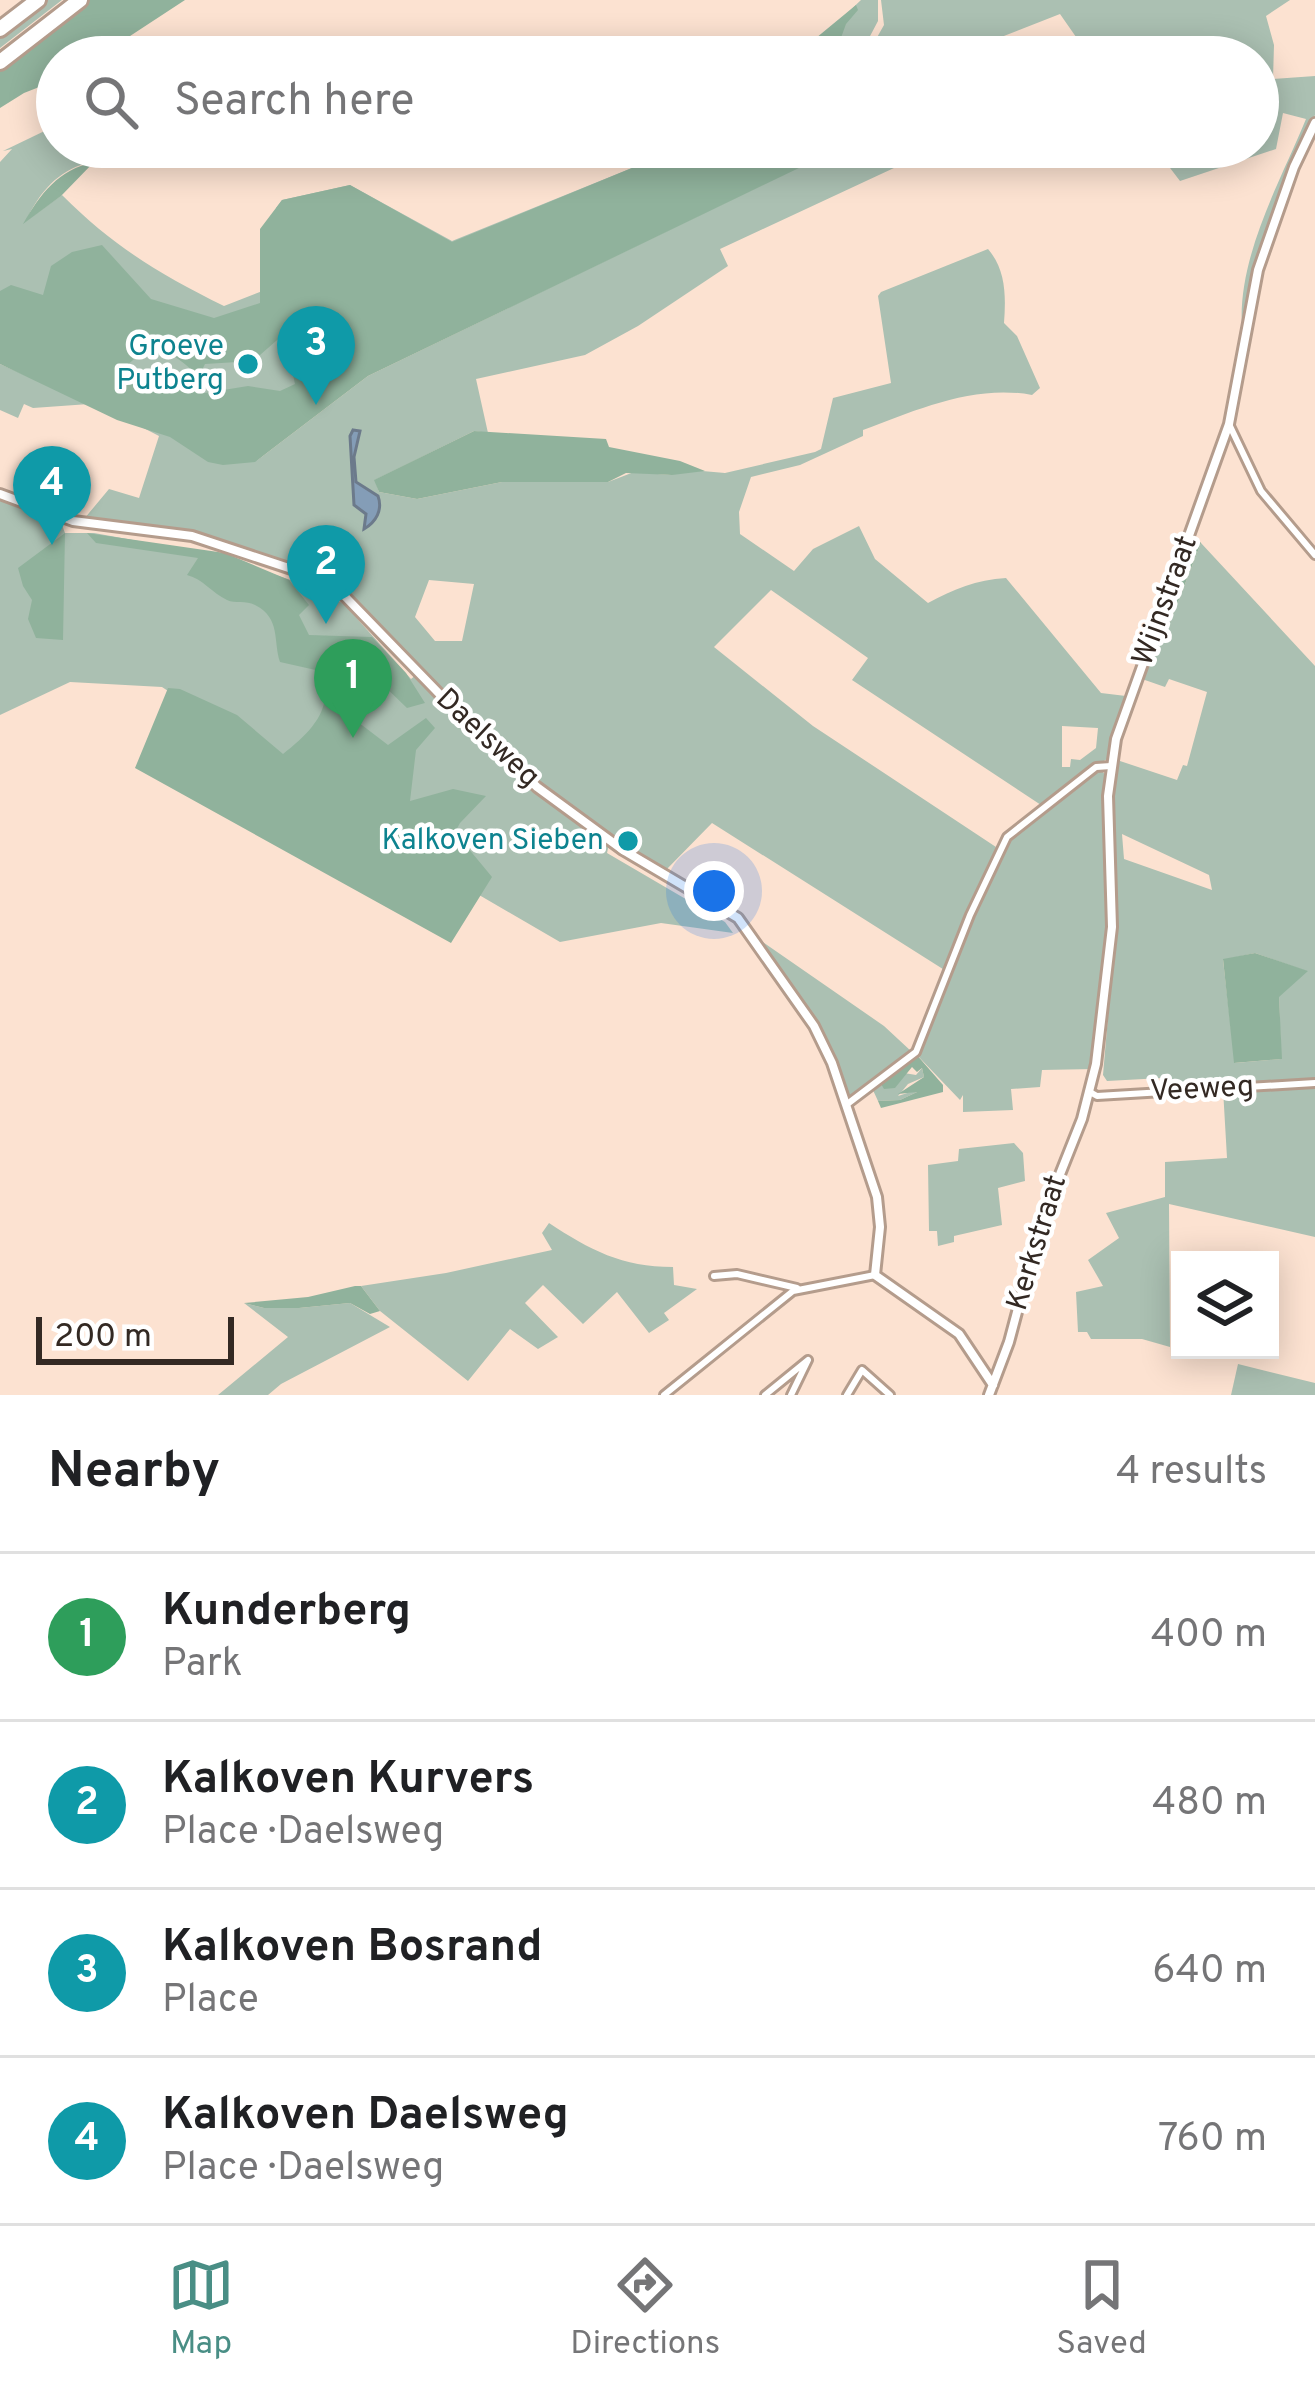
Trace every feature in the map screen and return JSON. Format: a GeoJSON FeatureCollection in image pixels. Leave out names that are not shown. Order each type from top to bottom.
{"type":"FeatureCollection","features":[{"type":"Feature","properties":{"kind":"highway"},"geometry":{"type":"LineString","coordinates":[[0,29],[38,0]]}},
{"type":"Feature","properties":{"kind":"highway"},"geometry":{"type":"LineString","coordinates":[[0,62],[80,0]]}},
{"type":"Feature","properties":{"kind":"street","name":"Wijnstraat"},"geometry":{"type":"LineString","coordinates":[[1090,1092],[1112,927],[1111,766],[1124,711],[1171,596],[1229,424],[1258,270],[1294,167],[1315,123]]}},
{"type":"Feature","properties":{"kind":"street"},"geometry":{"type":"LineString","coordinates":[[1229,424],[1255,482],[1315,555]]}},
{"type":"Feature","properties":{"kind":"street","name":"Daelsweg"},"geometry":{"type":"LineString","coordinates":[[0,494],[76,521],[204,539],[336,586],[452,708],[550,797],[623,850],[738,918],[814,1026],[835,1073],[879,1207],[875,1274]]}},
{"type":"Feature","properties":{"kind":"street"},"geometry":{"type":"LineString","coordinates":[[846,1105],[916,1052],[977,897],[1007,837],[1083,776],[1099,766],[1111,766]]}},
{"type":"Feature","properties":{"kind":"street","name":"Veeweg"},"geometry":{"type":"LineString","coordinates":[[1090,1092],[1097,1096],[1315,1083]]}},
{"type":"Feature","properties":{"kind":"street","name":"Kerkstraat"},"geometry":{"type":"LineString","coordinates":[[991,1390],[1041,1222],[1090,1092]]}},
{"type":"Feature","properties":{"kind":"street"},"geometry":{"type":"LineString","coordinates":[[715,1276],[741,1274],[797,1288],[875,1274],[959,1334],[991,1390]]}},
{"type":"Feature","properties":{"kind":"street"},"geometry":{"type":"LineString","coordinates":[[664,1395],[797,1288]]}},
{"type":"Feature","properties":{"kind":"street"},"geometry":{"type":"LineString","coordinates":[[765,1395],[808,1360],[791,1395]]}},
{"type":"Feature","properties":{"kind":"street"},"geometry":{"type":"LineString","coordinates":[[847,1395],[857,1372],[869,1373],[890,1395]]}},
{"type":"Feature","properties":{"kind":"green space"},"geometry":{"type":"Polygon","coordinates":[[[48,0],[62,0],[0,48],[0,37],[48,0]]]}},
{"type":"Feature","properties":{"kind":"green space"},"geometry":{"type":"Polygon","coordinates":[[[89,0],[185,0],[130,36],[43,36],[89,0]]]}},
{"type":"Feature","properties":{"kind":"green space"},"geometry":{"type":"Polygon","coordinates":[[[861,0],[878,0],[878,21],[870,36],[823,36],[861,0]]]}},
{"type":"Feature","properties":{"kind":"green space"},"geometry":{"type":"Polygon","coordinates":[[[881,0],[1290,0],[1266,16],[1272,36],[1075,36],[1060,14],[1004,36],[878,36],[884,25],[881,0]]]}},
{"type":"Feature","properties":{"kind":"green space"},"geometry":{"type":"Polygon","coordinates":[[[856,5],[858,10],[842,36],[818,36],[856,5]]]}},
{"type":"Feature","properties":{"kind":"green space"},"geometry":{"type":"Polygon","coordinates":[[[36,42],[36,88],[0,108],[0,70],[36,42]]]}},
{"type":"Feature","properties":{"kind":"green space"},"geometry":{"type":"Polygon","coordinates":[[[1315,76],[1315,115],[1262,245],[1243,338],[1242,310],[1251,254],[1306,119],[1283,113],[1279,134],[1279,79],[1315,76]]]}},
{"type":"Feature","properties":{"kind":"green space"},"geometry":{"type":"Polygon","coordinates":[[[36,135],[36,168],[74,168],[41,195],[26,221],[62,195],[138,258],[224,306],[283,283],[276,208],[282,200],[350,185],[452,241],[632,168],[797,168],[360,375],[255,462],[368,376],[797,168],[894,168],[720,249],[728,266],[585,355],[476,379],[488,433],[474,431],[375,480],[379,492],[417,499],[502,482],[608,482],[634,472],[725,473],[815,452],[821,449],[833,398],[891,383],[881,292],[988,249],[1003,284],[1004,323],[1017,336],[1040,388],[1032,395],[989,393],[924,407],[863,430],[863,436],[800,465],[751,477],[739,512],[740,534],[794,571],[813,549],[859,526],[875,559],[928,603],[966,586],[1006,578],[1101,693],[1126,696],[1109,758],[1041,805],[852,680],[868,658],[771,590],[714,647],[813,726],[996,847],[946,971],[712,823],[665,871],[609,844],[607,853],[725,922],[733,933],[661,923],[560,942],[450,878],[162,687],[70,682],[0,715],[0,498],[62,525],[65,533],[94,533],[222,556],[325,592],[345,605],[411,679],[416,675],[490,748],[395,645],[355,612],[354,597],[342,582],[339,552],[334,578],[197,534],[84,519],[109,489],[139,498],[159,436],[0,354],[0,162],[12,149],[3,151],[36,135]],[[357,429],[350,436],[354,505],[366,514],[366,529],[373,492],[356,482],[357,429]],[[429,580],[415,617],[435,641],[462,641],[474,584],[429,580]],[[1062,726],[1062,767],[1070,767],[1071,759],[1080,760],[1096,748],[1098,728],[1062,726]]]}},
{"type":"Feature","properties":{"kind":"green space"},"geometry":{"type":"Polygon","coordinates":[[[88,168],[23,224],[52,184],[70,171],[88,168]]]}},
{"type":"Feature","properties":{"kind":"green space"},"geometry":{"type":"Polygon","coordinates":[[[632,168],[799,168],[368,376],[255,462],[208,462],[170,437],[117,420],[0,364],[0,291],[11,285],[43,295],[51,266],[72,252],[102,245],[151,299],[214,318],[260,303],[260,229],[282,200],[350,185],[452,242],[632,168]],[[284,334],[253,361],[205,364],[196,382],[188,366],[158,349],[146,350],[122,369],[150,382],[175,382],[205,393],[248,386],[280,391],[295,384],[290,361],[307,349],[299,336],[284,334]]]}},
{"type":"Feature","properties":{"kind":"green space"},"geometry":{"type":"Polygon","coordinates":[[[1170,168],[1219,168],[1180,181],[1170,168]]]}},
{"type":"Feature","properties":{"kind":"green space"},"geometry":{"type":"Polygon","coordinates":[[[0,364],[89,404],[33,408],[24,404],[18,418],[0,410],[0,364]]]}},
{"type":"Feature","properties":{"kind":"green space"},"geometry":{"type":"Polygon","coordinates":[[[474,431],[606,439],[609,447],[680,461],[705,471],[626,473],[608,482],[502,482],[417,499],[379,492],[374,480],[474,431]]]}},
{"type":"Feature","properties":{"kind":"green space"},"geometry":{"type":"Polygon","coordinates":[[[65,533],[63,640],[36,638],[28,619],[32,600],[18,568],[65,533]]]}},
{"type":"Feature","properties":{"kind":"green space"},"geometry":{"type":"Polygon","coordinates":[[[87,533],[225,553],[289,580],[309,605],[299,615],[309,635],[372,637],[406,673],[425,703],[407,708],[381,683],[362,699],[342,695],[339,701],[341,709],[388,745],[426,718],[435,728],[416,750],[410,801],[453,789],[486,796],[460,823],[449,843],[468,848],[492,877],[451,943],[135,768],[168,688],[237,715],[283,754],[318,718],[324,684],[320,671],[280,662],[272,623],[263,610],[227,600],[187,575],[198,558],[96,543],[87,533]]]}},
{"type":"Feature","properties":{"kind":"green space"},"geometry":{"type":"Polygon","coordinates":[[[1196,537],[1201,543],[1169,625],[1165,624],[1196,537]]]}},
{"type":"Feature","properties":{"kind":"green space"},"geometry":{"type":"Polygon","coordinates":[[[1201,543],[1315,666],[1315,1082],[1198,1089],[1162,1078],[1107,1081],[1103,1075],[1117,912],[1113,777],[1117,760],[1177,780],[1183,765],[1187,766],[1207,692],[1169,679],[1165,687],[1142,679],[1165,624],[1169,625],[1201,543]],[[1122,834],[1124,859],[1212,890],[1209,875],[1122,834]],[[1255,953],[1223,960],[1235,1063],[1281,1059],[1279,996],[1306,971],[1255,953]]]}},
{"type":"Feature","properties":{"kind":"green space"},"geometry":{"type":"Polygon","coordinates":[[[1098,768],[1106,775],[1107,917],[1094,1069],[1042,1070],[1040,1087],[1011,1089],[1013,1110],[963,1112],[963,1095],[960,1100],[916,1054],[1007,840],[1098,768]]]}},
{"type":"Feature","properties":{"kind":"green space"},"geometry":{"type":"Polygon","coordinates":[[[757,938],[884,1026],[912,1052],[848,1098],[821,1031],[757,938]]]}},
{"type":"Feature","properties":{"kind":"green space"},"geometry":{"type":"Polygon","coordinates":[[[1255,953],[1308,971],[1279,997],[1282,1059],[1234,1063],[1223,959],[1255,953]]]}},
{"type":"Feature","properties":{"kind":"green space"},"geometry":{"type":"Polygon","coordinates":[[[916,1054],[943,1085],[943,1092],[881,1108],[878,1101],[900,1100],[917,1092],[898,1094],[924,1077],[922,1068],[917,1072],[912,1067],[895,1088],[884,1089],[880,1082],[916,1054]]]}},
{"type":"Feature","properties":{"kind":"green space"},"geometry":{"type":"Polygon","coordinates":[[[922,1068],[924,1077],[908,1084],[898,1096],[932,1085],[900,1100],[878,1101],[872,1088],[904,1073],[916,1075],[922,1068]]]}},
{"type":"Feature","properties":{"kind":"green space"},"geometry":{"type":"Polygon","coordinates":[[[1315,1085],[1315,1237],[1169,1204],[1170,1347],[1142,1339],[1091,1339],[1087,1332],[1078,1332],[1076,1292],[1103,1286],[1088,1260],[1119,1238],[1106,1213],[1165,1197],[1165,1162],[1227,1158],[1223,1089],[1315,1085]]]}},
{"type":"Feature","properties":{"kind":"green space"},"geometry":{"type":"Polygon","coordinates":[[[1014,1143],[1023,1153],[1025,1181],[998,1188],[1002,1225],[954,1236],[954,1242],[938,1246],[937,1231],[929,1231],[928,1165],[958,1161],[959,1149],[1014,1143]]]}},
{"type":"Feature","properties":{"kind":"green space"},"geometry":{"type":"Polygon","coordinates":[[[549,1223],[607,1255],[673,1267],[674,1285],[697,1289],[664,1313],[669,1320],[649,1333],[617,1292],[583,1324],[543,1285],[525,1303],[558,1337],[538,1349],[510,1329],[468,1381],[380,1311],[361,1286],[552,1250],[542,1233],[549,1223]]]}},
{"type":"Feature","properties":{"kind":"green space"},"geometry":{"type":"Polygon","coordinates":[[[361,1286],[380,1311],[370,1314],[350,1303],[264,1308],[244,1303],[308,1297],[361,1286]]]}},
{"type":"Feature","properties":{"kind":"green space"},"geometry":{"type":"Polygon","coordinates":[[[244,1303],[299,1308],[350,1303],[390,1327],[268,1395],[218,1395],[288,1337],[244,1303]]]}},
{"type":"Feature","properties":{"kind":"green space"},"geometry":{"type":"Polygon","coordinates":[[[1238,1364],[1315,1383],[1315,1395],[1231,1395],[1238,1364]]]}},
{"type":"Feature","properties":{"kind":"water"},"geometry":{"type":"Polygon","coordinates":[[[353,430],[360,431],[354,457],[356,482],[378,496],[380,506],[364,529],[366,514],[354,505],[353,430]]]}},
{"type":"Feature","properties":{"kind":"place","name":"Groeve Putberg"},"geometry":{"type":"Point","coordinates":[248,364]}},
{"type":"Feature","properties":{"kind":"place","name":"Kalkoven Bosrand"},"geometry":{"type":"Point","coordinates":[316,405]}},
{"type":"Feature","properties":{"kind":"place","name":"Kalkoven Daelsweg"},"geometry":{"type":"Point","coordinates":[52,545]}},
{"type":"Feature","properties":{"kind":"place","name":"Kalkoven Kurvers"},"geometry":{"type":"Point","coordinates":[326,624]}},
{"type":"Feature","properties":{"kind":"place","name":"Kunderberg"},"geometry":{"type":"Point","coordinates":[353,738]}},
{"type":"Feature","properties":{"kind":"place","name":"Kalkoven Sieben"},"geometry":{"type":"Point","coordinates":[628,841]}}]}
